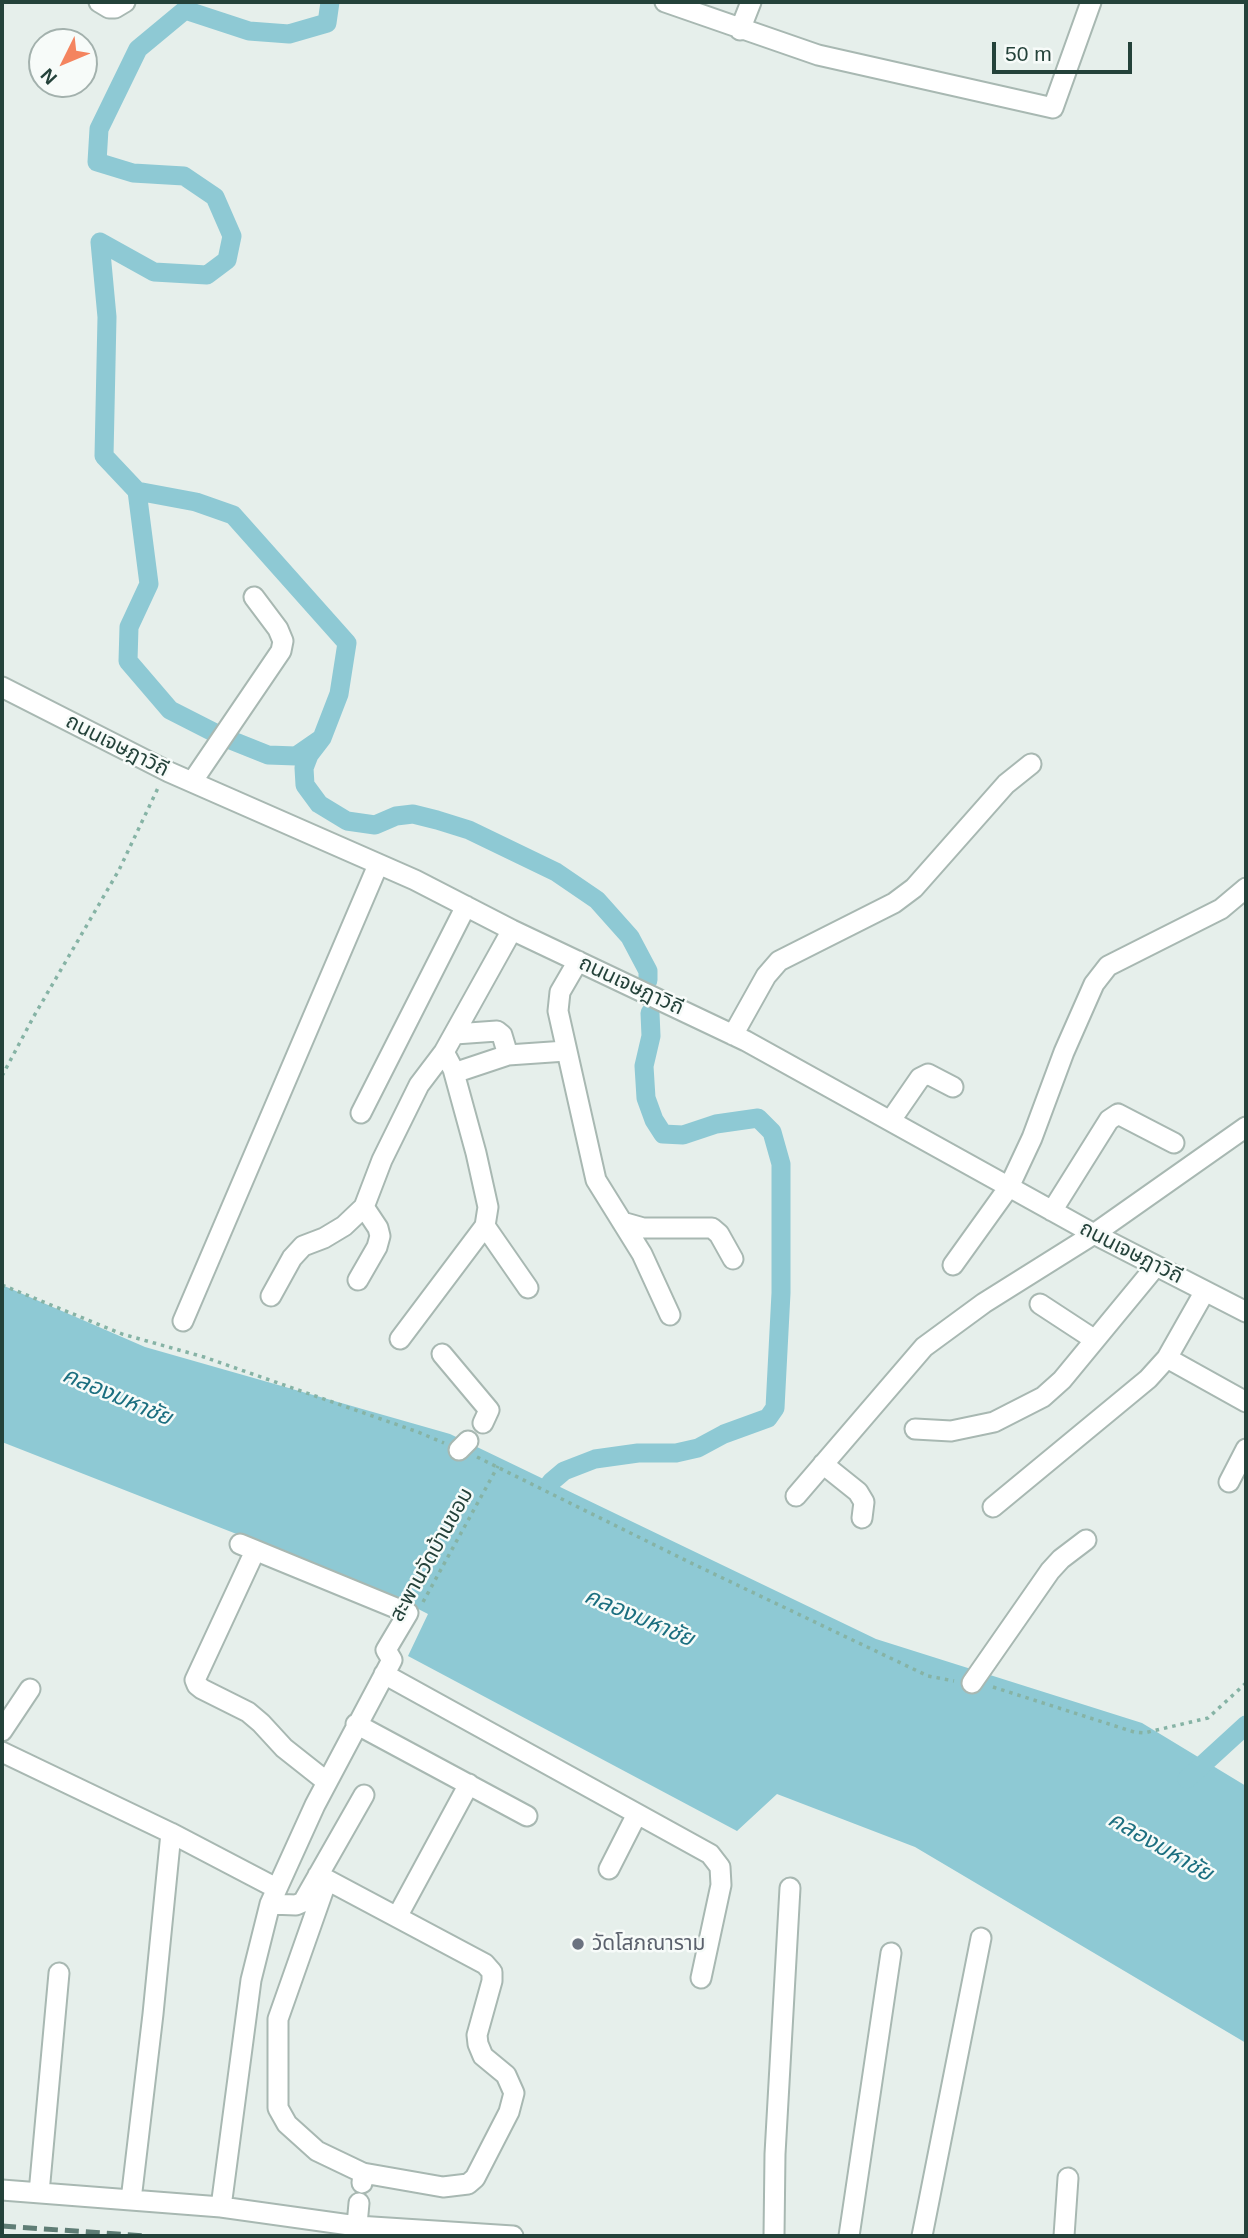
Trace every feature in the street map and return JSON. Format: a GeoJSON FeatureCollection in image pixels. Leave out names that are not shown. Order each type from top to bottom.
{"type":"FeatureCollection","features":[{"type":"Feature","properties":{"kind":"street"},"geometry":{"type":"LineString","coordinates":[[99,2],[109,8],[115,8],[125,2]]}},
{"type":"Feature","properties":{"kind":"street"},"geometry":{"type":"LineString","coordinates":[[664,2],[818,55],[1053,108],[1091,2]]}},
{"type":"Feature","properties":{"kind":"street"},"geometry":{"type":"LineString","coordinates":[[740,30],[751,2]]}},
{"type":"Feature","properties":{"kind":"street"},"geometry":{"type":"LineString","coordinates":[[192,782],[281,650],[283,641],[278,629],[254,597]]}},
{"type":"Feature","properties":{"kind":"street","name":"ถนนเจษฎาวิถี"},"geometry":{"type":"LineString","coordinates":[[2,687],[169,772],[415,880],[512,930],[733,1035],[1094,1234],[1246,1312]]}},
{"type":"Feature","properties":{"kind":"street"},"geometry":{"type":"LineString","coordinates":[[733,1035],[766,976],[779,961],[894,903],[914,888],[1006,784],[1031,764]]}},
{"type":"Feature","properties":{"kind":"street"},"geometry":{"type":"LineString","coordinates":[[183,1321],[378,865]]}},
{"type":"Feature","properties":{"kind":"street"},"geometry":{"type":"LineString","coordinates":[[953,1265],[1009,1186],[1032,1138],[1064,1052],[1094,984],[1108,966],[1221,909],[1246,888]]}},
{"type":"Feature","properties":{"kind":"street"},"geometry":{"type":"LineString","coordinates":[[361,1114],[466,906]]}},
{"type":"Feature","properties":{"kind":"street"},"geometry":{"type":"LineString","coordinates":[[271,1296],[292,1258],[303,1246],[344,1226],[364,1207],[382,1160],[419,1085],[455,1034],[512,930]]}},
{"type":"Feature","properties":{"kind":"street"},"geometry":{"type":"LineString","coordinates":[[578,961],[560,992],[558,1011],[596,1180],[642,1254],[670,1315]]}},
{"type":"Feature","properties":{"kind":"street"},"geometry":{"type":"LineString","coordinates":[[455,1034],[497,1031],[502,1035],[508,1055]]}},
{"type":"Feature","properties":{"kind":"street"},"geometry":{"type":"LineString","coordinates":[[463,1070],[508,1055],[566,1051]]}},
{"type":"Feature","properties":{"kind":"street"},"geometry":{"type":"LineString","coordinates":[[400,1339],[485,1226],[488,1207],[453,1069],[444,1052]]}},
{"type":"Feature","properties":{"kind":"street"},"geometry":{"type":"LineString","coordinates":[[891,1120],[920,1078],[928,1074],[953,1087]]}},
{"type":"Feature","properties":{"kind":"street"},"geometry":{"type":"LineString","coordinates":[[1052,1211],[1109,1120],[1118,1114],[1174,1143]]}},
{"type":"Feature","properties":{"kind":"street"},"geometry":{"type":"LineString","coordinates":[[796,1496],[924,1347],[984,1303],[1094,1234],[1246,1127]]}},
{"type":"Feature","properties":{"kind":"street"},"geometry":{"type":"LineString","coordinates":[[358,1280],[377,1247],[380,1236],[378,1228],[364,1207]]}},
{"type":"Feature","properties":{"kind":"street"},"geometry":{"type":"LineString","coordinates":[[622,1222],[643,1228],[712,1228],[719,1234],[733,1259]]}},
{"type":"Feature","properties":{"kind":"street"},"geometry":{"type":"LineString","coordinates":[[485,1226],[528,1288]]}},
{"type":"Feature","properties":{"kind":"street"},"geometry":{"type":"LineString","coordinates":[[915,1429],[951,1431],[994,1422],[1043,1397],[1062,1380],[1156,1266]]}},
{"type":"Feature","properties":{"kind":"street"},"geometry":{"type":"LineString","coordinates":[[993,1507],[1130,1396],[1167,1359],[1205,1291]]}},
{"type":"Feature","properties":{"kind":"street"},"geometry":{"type":"LineString","coordinates":[[1040,1304],[1095,1340]]}},
{"type":"Feature","properties":{"kind":"street"},"geometry":{"type":"LineString","coordinates":[[442,1354],[489,1410],[483,1423]]}},
{"type":"Feature","properties":{"kind":"street"},"geometry":{"type":"LineString","coordinates":[[1167,1359],[1246,1402]]}},
{"type":"Feature","properties":{"kind":"street"},"geometry":{"type":"LineString","coordinates":[[1229,1482],[1246,1449]]}},
{"type":"Feature","properties":{"kind":"street"},"geometry":{"type":"LineString","coordinates":[[823,1464],[858,1492],[864,1502],[862,1518]]}},
{"type":"Feature","properties":{"kind":"street"},"geometry":{"type":"LineString","coordinates":[[972,1683],[1050,1571],[1086,1540]]}},
{"type":"Feature","properties":{"kind":"street"},"geometry":{"type":"LineString","coordinates":[[221,2207],[251,1980],[273,1896],[356,1724],[392,1660],[386,1650],[407,1616],[406,1612],[247,1548],[195,1680],[202,1689],[248,1712],[284,1748],[327,1783]]}},
{"type":"Feature","properties":{"kind":"street"},"geometry":{"type":"LineString","coordinates":[[384,1674],[710,1854],[720,1867],[721,1885],[701,1978]]}},
{"type":"Feature","properties":{"kind":"street"},"geometry":{"type":"LineString","coordinates":[[2,1731],[30,1689]]}},
{"type":"Feature","properties":{"kind":"street"},"geometry":{"type":"LineString","coordinates":[[356,1724],[527,1816]]}},
{"type":"Feature","properties":{"kind":"street"},"geometry":{"type":"LineString","coordinates":[[2,1752],[171,1833],[273,1896],[296,1905],[303,1902],[323,1878]]}},
{"type":"Feature","properties":{"kind":"street"},"geometry":{"type":"LineString","coordinates":[[397,1917],[469,1784]]}},
{"type":"Feature","properties":{"kind":"street"},"geometry":{"type":"LineString","coordinates":[[323,1878],[485,1964],[492,1972],[477,2035],[478,2044],[483,2056],[506,2075],[514,2093],[509,2112],[475,2178],[468,2184],[443,2187],[362,2187],[287,2124],[278,2108],[278,2019],[323,1878],[364,1795]]}},
{"type":"Feature","properties":{"kind":"street"},"geometry":{"type":"LineString","coordinates":[[609,1868],[637,1814]]}},
{"type":"Feature","properties":{"kind":"street"},"geometry":{"type":"LineString","coordinates":[[131,2200],[171,1833]]}},
{"type":"Feature","properties":{"kind":"street"},"geometry":{"type":"LineString","coordinates":[[774,2236],[775,2154],[790,1888]]}},
{"type":"Feature","properties":{"kind":"street"},"geometry":{"type":"LineString","coordinates":[[922,2236],[981,1938]]}},
{"type":"Feature","properties":{"kind":"street"},"geometry":{"type":"LineString","coordinates":[[849,2236],[891,1953]]}},
{"type":"Feature","properties":{"kind":"street"},"geometry":{"type":"LineString","coordinates":[[39,2193],[59,1973]]}},
{"type":"Feature","properties":{"kind":"street"},"geometry":{"type":"LineString","coordinates":[[1064,2236],[1068,2178]]}},
{"type":"Feature","properties":{"kind":"street"},"geometry":{"type":"LineString","coordinates":[[357,2231],[362,2187]]}},
{"type":"Feature","properties":{"kind":"street"},"geometry":{"type":"LineString","coordinates":[[2,2190],[221,2207],[357,2231],[513,2236]]}},
{"type":"Feature","properties":{"kind":"path"},"geometry":{"type":"LineString","coordinates":[[2,1076],[119,870],[160,785],[169,772]]}},
{"type":"Feature","properties":{"kind":"path"},"geometry":{"type":"LineString","coordinates":[[2,1285],[122,1334],[204,1357],[463,1446]]}},
{"type":"Feature","properties":{"kind":"path","name":"สะพานวัดบ้านขอม"},"geometry":{"type":"LineString","coordinates":[[418,1610],[498,1466],[689,1562],[928,1676],[972,1683]]}},
{"type":"Feature","properties":{"kind":"path"},"geometry":{"type":"LineString","coordinates":[[972,1683],[998,1687],[1144,1733],[1208,1718],[1246,1683]]}},
{"type":"Feature","properties":{"kind":"water","name":"คลองมหาชัย"},"geometry":{"type":"Polygon","coordinates":[[[2,1285],[145,1347],[450,1434],[876,1639],[1142,1723],[1246,1786],[1246,2043],[915,1847],[777,1794],[737,1831],[408,1656],[428,1614],[387,1593],[2,1442],[2,1285]]]}},
{"type":"Feature","properties":{"kind":"waterway"},"geometry":{"type":"LineString","coordinates":[[322,738],[296,756],[268,755],[223,737],[170,710],[128,661],[129,627],[149,584],[137,491],[104,456],[107,317],[100,242],[154,272],[207,275],[227,260],[232,236],[215,197],[184,176],[133,173],[97,162],[99,129],[138,49],[185,10],[249,31],[289,34],[327,23],[330,2]]}},
{"type":"Feature","properties":{"kind":"waterway"},"geometry":{"type":"LineString","coordinates":[[137,491],[196,502],[233,515],[347,643],[339,694],[322,738],[309,755],[304,768],[305,785],[319,804],[347,821],[375,825],[396,816],[413,814],[437,820],[469,830],[556,872],[597,900],[630,937],[648,971],[648,980]]}},
{"type":"Feature","properties":{"kind":"waterway"},"geometry":{"type":"LineString","coordinates":[[551,1482],[564,1471],[595,1459],[638,1453],[676,1453],[698,1448],[724,1434],[768,1418],[775,1408],[781,1293],[781,1164],[772,1132],[758,1118],[716,1124],[683,1135],[663,1134],[654,1120],[646,1098],[644,1066],[651,1036],[650,1013]]}},
{"type":"Feature","properties":{"kind":"waterway"},"geometry":{"type":"LineString","coordinates":[[1187,1779],[1246,1725]]}},
{"type":"Feature","properties":{"kind":"railway"},"geometry":{"type":"LineString","coordinates":[[2,2226],[146,2236]]}},
{"type":"Feature","properties":{"kind":"place","name":"วัดโสภณาราม"},"geometry":{"type":"Point","coordinates":[578,1944]}}]}
